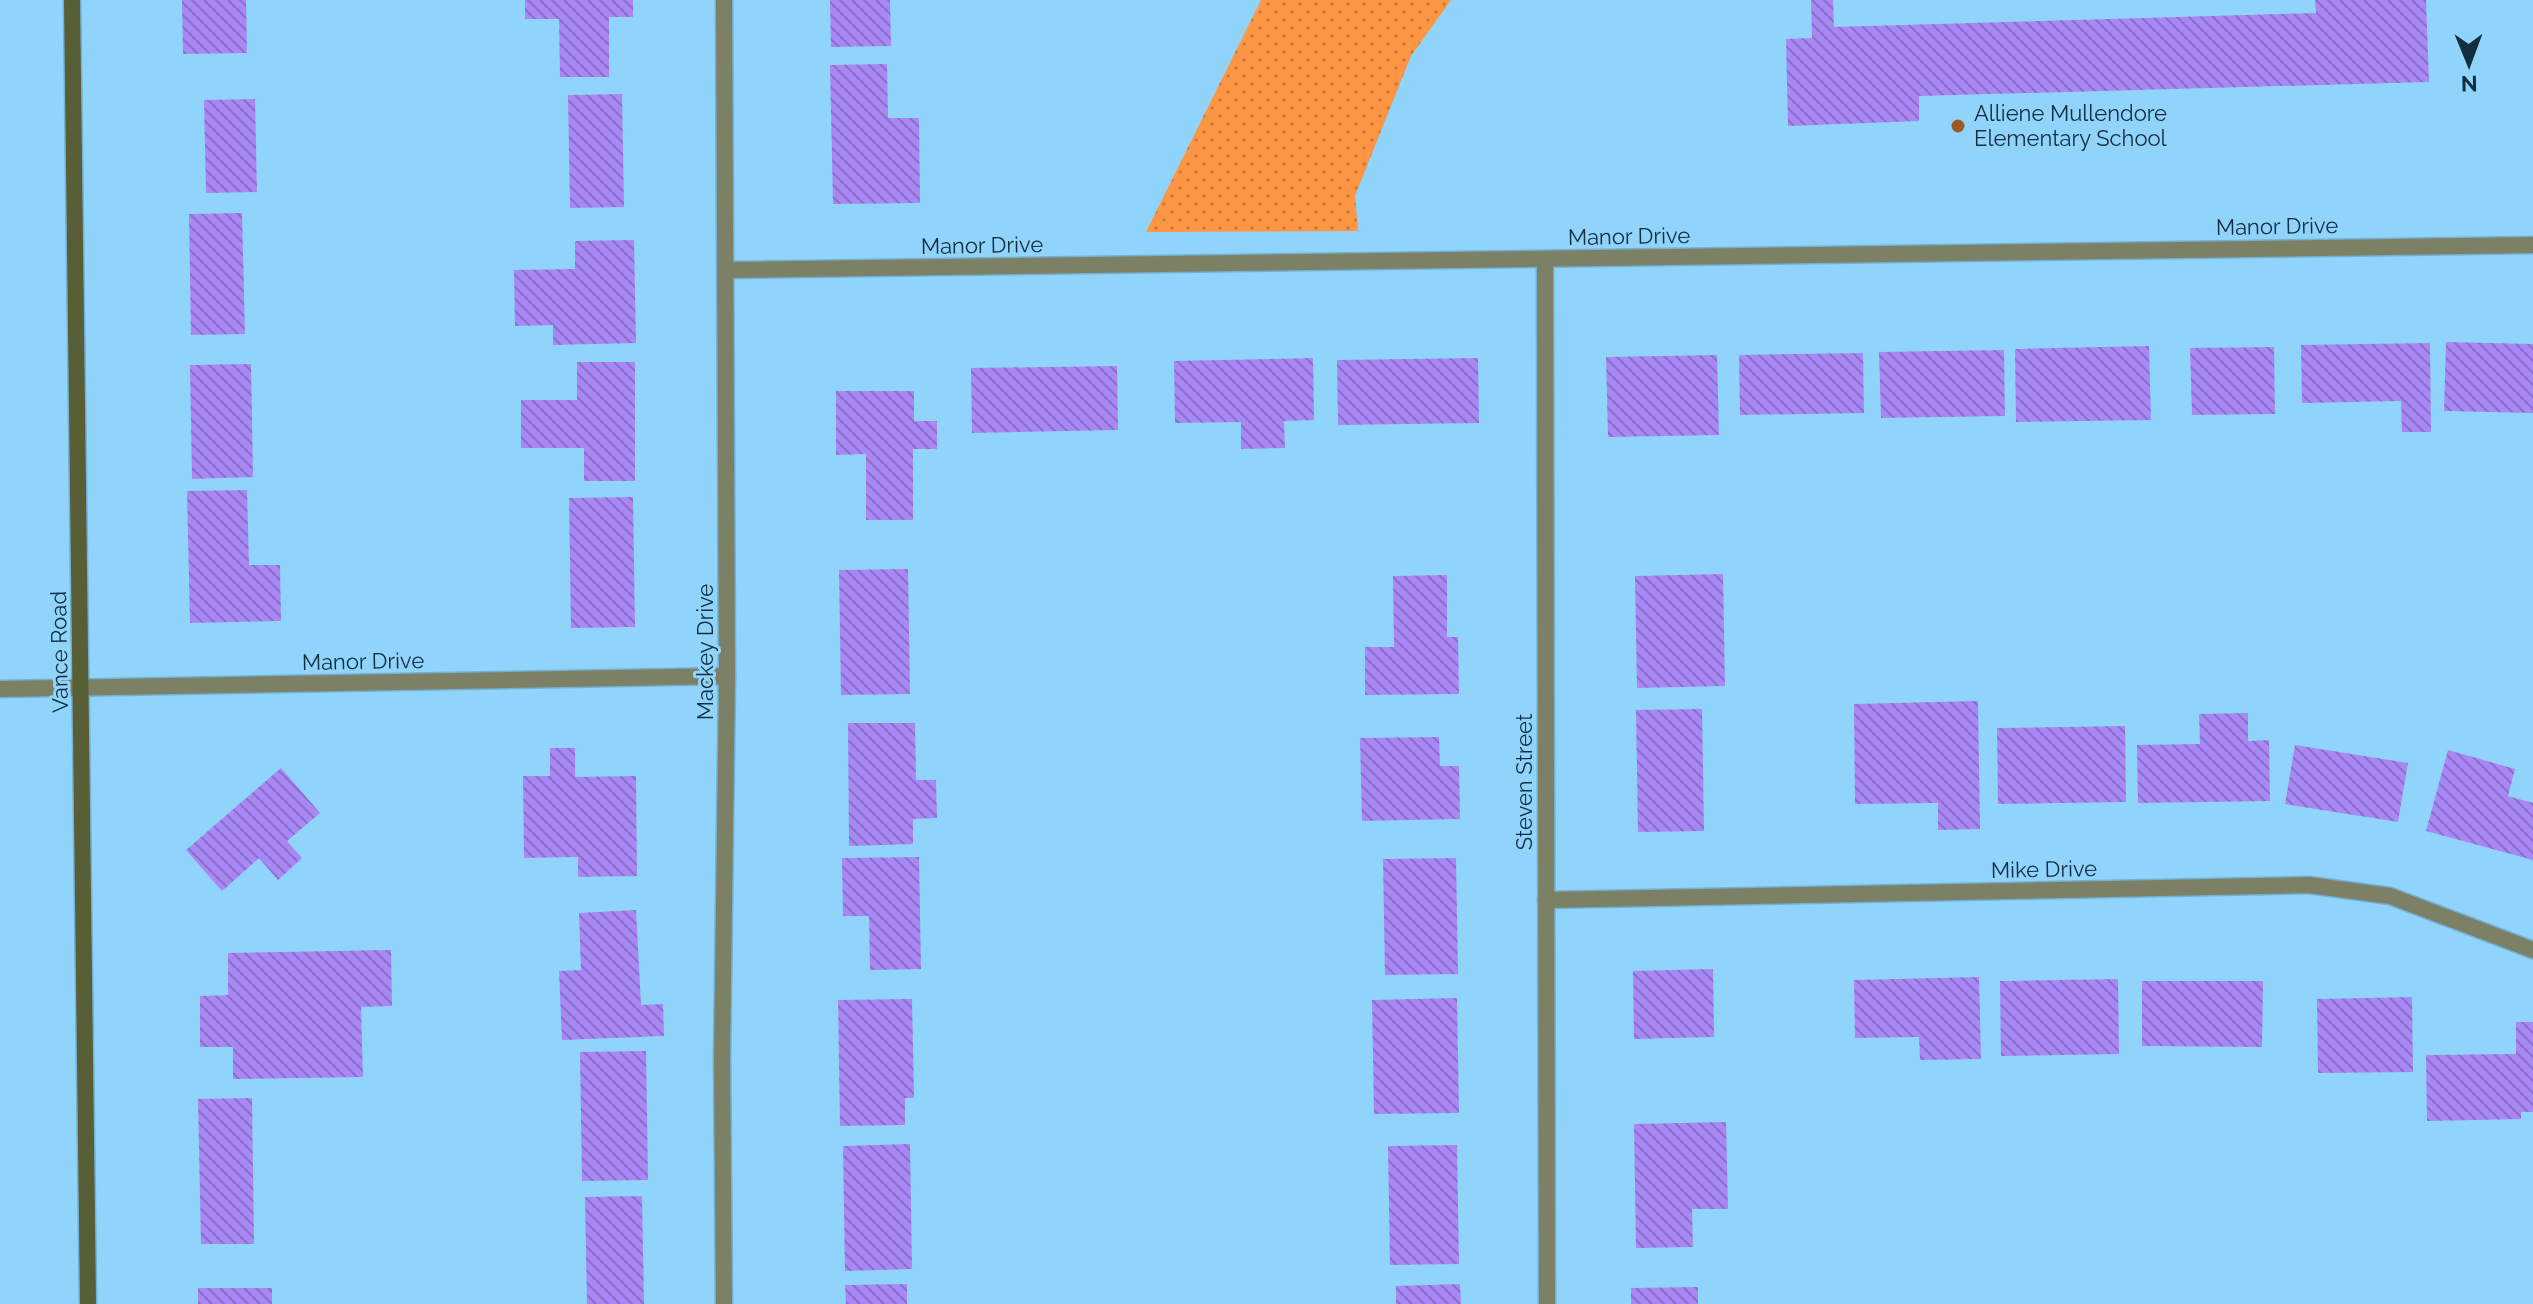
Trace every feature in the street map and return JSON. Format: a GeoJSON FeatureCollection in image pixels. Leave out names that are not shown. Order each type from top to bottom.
{"type":"FeatureCollection","features":[{"type":"Feature","properties":{"kind":"street","name":"Vance Road"},"geometry":{"type":"LineString","coordinates":[[72,0],[88,1304]]}},
{"type":"Feature","properties":{"kind":"street","name":"Mackey Drive"},"geometry":{"type":"LineString","coordinates":[[724,0],[727,676],[722,1058],[724,1304]]}},
{"type":"Feature","properties":{"kind":"street","name":"Manor Drive"},"geometry":{"type":"LineString","coordinates":[[726,270],[2533,245]]}},
{"type":"Feature","properties":{"kind":"street","name":"Steven Street"},"geometry":{"type":"LineString","coordinates":[[1545,259],[1547,1304]]}},
{"type":"Feature","properties":{"kind":"street","name":"Manor Drive"},"geometry":{"type":"LineString","coordinates":[[0,689],[727,676]]}},
{"type":"Feature","properties":{"kind":"street","name":"Mike Drive"},"geometry":{"type":"LineString","coordinates":[[1546,900],[2309,885],[2390,896],[2533,950]]}},
{"type":"Feature","properties":{"kind":"shaded area"},"geometry":{"type":"Polygon","coordinates":[[[1261,0],[1451,0],[1411,56],[1355,196],[1358,231],[1146,232],[1261,0]]]}},
{"type":"Feature","properties":{"kind":"building"},"geometry":{"type":"Polygon","coordinates":[[[182,0],[246,0],[247,53],[183,54],[182,0]]]}},
{"type":"Feature","properties":{"kind":"building"},"geometry":{"type":"Polygon","coordinates":[[[525,0],[633,0],[633,17],[609,17],[609,77],[560,77],[559,19],[525,19],[525,0]]]}},
{"type":"Feature","properties":{"kind":"building"},"geometry":{"type":"Polygon","coordinates":[[[830,0],[890,0],[891,46],[831,47],[830,0]]]}},
{"type":"Feature","properties":{"kind":"building"},"geometry":{"type":"Polygon","coordinates":[[[1811,0],[1833,0],[1834,27],[2316,13],[2315,0],[2426,0],[2429,82],[1919,96],[1919,121],[1788,126],[1786,39],[1812,38],[1811,0]]]}},
{"type":"Feature","properties":{"kind":"building"},"geometry":{"type":"Polygon","coordinates":[[[887,64],[888,118],[919,118],[920,203],[833,204],[830,65],[887,64]]]}},
{"type":"Feature","properties":{"kind":"building"},"geometry":{"type":"Polygon","coordinates":[[[622,94],[624,207],[570,208],[568,95],[622,94]]]}},
{"type":"Feature","properties":{"kind":"building"},"geometry":{"type":"Polygon","coordinates":[[[255,99],[257,192],[206,193],[204,100],[255,99]]]}},
{"type":"Feature","properties":{"kind":"building"},"geometry":{"type":"Polygon","coordinates":[[[242,213],[245,334],[191,335],[189,214],[242,213]]]}},
{"type":"Feature","properties":{"kind":"building"},"geometry":{"type":"Polygon","coordinates":[[[634,240],[636,343],[553,345],[553,325],[515,326],[514,270],[575,269],[575,241],[634,240]]]}},
{"type":"Feature","properties":{"kind":"building"},"geometry":{"type":"Polygon","coordinates":[[[2446,342],[2533,344],[2533,413],[2444,411],[2446,342]]]}},
{"type":"Feature","properties":{"kind":"building"},"geometry":{"type":"Polygon","coordinates":[[[2430,343],[2431,432],[2402,432],[2401,401],[2302,403],[2301,345],[2430,343]]]}},
{"type":"Feature","properties":{"kind":"building"},"geometry":{"type":"Polygon","coordinates":[[[2149,346],[2151,420],[2016,422],[2015,349],[2149,346]]]}},
{"type":"Feature","properties":{"kind":"building"},"geometry":{"type":"Polygon","coordinates":[[[2274,347],[2275,414],[2192,415],[2190,348],[2274,347]]]}},
{"type":"Feature","properties":{"kind":"building"},"geometry":{"type":"Polygon","coordinates":[[[2004,350],[2005,416],[1881,418],[1879,352],[2004,350]]]}},
{"type":"Feature","properties":{"kind":"building"},"geometry":{"type":"Polygon","coordinates":[[[1863,353],[1864,413],[1740,415],[1739,355],[1863,353]]]}},
{"type":"Feature","properties":{"kind":"building"},"geometry":{"type":"Polygon","coordinates":[[[1717,355],[1719,435],[1608,437],[1606,357],[1717,355]]]}},
{"type":"Feature","properties":{"kind":"building"},"geometry":{"type":"Polygon","coordinates":[[[1313,358],[1314,420],[1284,421],[1285,448],[1241,449],[1241,422],[1175,423],[1174,361],[1313,358]]]}},
{"type":"Feature","properties":{"kind":"building"},"geometry":{"type":"Polygon","coordinates":[[[1478,358],[1479,423],[1338,425],[1337,360],[1478,358]]]}},
{"type":"Feature","properties":{"kind":"building"},"geometry":{"type":"Polygon","coordinates":[[[577,362],[635,362],[635,481],[584,481],[584,448],[521,448],[521,400],[577,400],[577,362]]]}},
{"type":"Feature","properties":{"kind":"building"},"geometry":{"type":"Polygon","coordinates":[[[251,364],[253,477],[192,479],[190,365],[251,364]]]}},
{"type":"Feature","properties":{"kind":"building"},"geometry":{"type":"Polygon","coordinates":[[[1117,366],[1118,430],[972,433],[971,368],[1117,366]]]}},
{"type":"Feature","properties":{"kind":"building"},"geometry":{"type":"Polygon","coordinates":[[[836,391],[914,391],[914,421],[937,421],[937,449],[913,449],[913,520],[866,520],[866,454],[836,455],[836,391]]]}},
{"type":"Feature","properties":{"kind":"building"},"geometry":{"type":"Polygon","coordinates":[[[247,490],[249,565],[280,565],[281,621],[190,623],[187,491],[247,490]]]}},
{"type":"Feature","properties":{"kind":"building"},"geometry":{"type":"Polygon","coordinates":[[[633,497],[635,627],[571,628],[569,498],[633,497]]]}},
{"type":"Feature","properties":{"kind":"building"},"geometry":{"type":"Polygon","coordinates":[[[908,569],[910,694],[841,695],[839,570],[908,569]]]}},
{"type":"Feature","properties":{"kind":"building"},"geometry":{"type":"Polygon","coordinates":[[[1723,574],[1725,686],[1637,688],[1635,576],[1723,574]]]}},
{"type":"Feature","properties":{"kind":"building"},"geometry":{"type":"Polygon","coordinates":[[[1447,575],[1447,637],[1458,637],[1459,694],[1365,695],[1365,647],[1394,647],[1393,576],[1447,575]]]}},
{"type":"Feature","properties":{"kind":"building"},"geometry":{"type":"Polygon","coordinates":[[[1978,701],[1980,829],[1938,830],[1938,803],[1855,804],[1854,704],[1978,701]]]}},
{"type":"Feature","properties":{"kind":"building"},"geometry":{"type":"Polygon","coordinates":[[[1702,709],[1704,831],[1638,832],[1636,710],[1702,709]]]}},
{"type":"Feature","properties":{"kind":"building"},"geometry":{"type":"Polygon","coordinates":[[[2248,713],[2248,741],[2269,740],[2270,801],[2138,803],[2137,745],[2200,744],[2199,714],[2248,713]]]}},
{"type":"Feature","properties":{"kind":"building"},"geometry":{"type":"Polygon","coordinates":[[[848,723],[915,723],[916,780],[936,780],[937,818],[913,819],[913,844],[849,846],[848,723]]]}},
{"type":"Feature","properties":{"kind":"building"},"geometry":{"type":"Polygon","coordinates":[[[2125,726],[2126,802],[1998,804],[1997,728],[2125,726]]]}},
{"type":"Feature","properties":{"kind":"building"},"geometry":{"type":"Polygon","coordinates":[[[1439,737],[1440,766],[1459,766],[1460,819],[1362,821],[1360,738],[1439,737]]]}},
{"type":"Feature","properties":{"kind":"building"},"geometry":{"type":"Polygon","coordinates":[[[2295,745],[2408,763],[2398,822],[2285,804],[2295,745]]]}},
{"type":"Feature","properties":{"kind":"building"},"geometry":{"type":"Polygon","coordinates":[[[550,748],[575,748],[575,777],[636,776],[637,876],[578,877],[578,857],[524,858],[523,776],[550,776],[550,748]]]}},
{"type":"Feature","properties":{"kind":"building"},"geometry":{"type":"Polygon","coordinates":[[[2448,750],[2515,769],[2508,796],[2533,803],[2533,860],[2426,831],[2448,750]]]}},
{"type":"Feature","properties":{"kind":"building"},"geometry":{"type":"Polygon","coordinates":[[[281,768],[320,813],[287,841],[302,858],[278,880],[259,858],[222,891],[186,850],[281,768]]]}},
{"type":"Feature","properties":{"kind":"building"},"geometry":{"type":"Polygon","coordinates":[[[919,857],[921,969],[870,970],[869,916],[843,916],[842,858],[919,857]]]}},
{"type":"Feature","properties":{"kind":"building"},"geometry":{"type":"Polygon","coordinates":[[[1456,858],[1458,974],[1385,975],[1383,859],[1456,858]]]}},
{"type":"Feature","properties":{"kind":"building"},"geometry":{"type":"Polygon","coordinates":[[[636,910],[641,1005],[663,1004],[664,1036],[562,1040],[559,971],[581,970],[579,913],[636,910]]]}},
{"type":"Feature","properties":{"kind":"building"},"geometry":{"type":"Polygon","coordinates":[[[391,950],[392,1006],[361,1007],[363,1077],[233,1079],[233,1047],[200,1047],[200,996],[228,995],[228,953],[391,950]]]}},
{"type":"Feature","properties":{"kind":"building"},"geometry":{"type":"Polygon","coordinates":[[[1713,969],[1714,1037],[1634,1039],[1633,971],[1713,969]]]}},
{"type":"Feature","properties":{"kind":"building"},"geometry":{"type":"Polygon","coordinates":[[[1979,977],[1981,1059],[1920,1060],[1919,1037],[1855,1038],[1854,980],[1979,977]]]}},
{"type":"Feature","properties":{"kind":"building"},"geometry":{"type":"Polygon","coordinates":[[[2118,979],[2119,1054],[2001,1056],[2000,981],[2118,979]]]}},
{"type":"Feature","properties":{"kind":"building"},"geometry":{"type":"Polygon","coordinates":[[[2142,981],[2263,981],[2262,1047],[2142,1046],[2142,981]]]}},
{"type":"Feature","properties":{"kind":"building"},"geometry":{"type":"Polygon","coordinates":[[[2412,997],[2413,1072],[2318,1073],[2317,999],[2412,997]]]}},
{"type":"Feature","properties":{"kind":"building"},"geometry":{"type":"Polygon","coordinates":[[[1457,998],[1459,1113],[1374,1114],[1372,1000],[1457,998]]]}},
{"type":"Feature","properties":{"kind":"building"},"geometry":{"type":"Polygon","coordinates":[[[912,999],[914,1098],[905,1098],[905,1125],[840,1126],[838,1000],[912,999]]]}},
{"type":"Feature","properties":{"kind":"building"},"geometry":{"type":"Polygon","coordinates":[[[2516,1022],[2533,1022],[2533,1112],[2521,1112],[2521,1119],[2427,1121],[2426,1055],[2516,1054],[2516,1022]]]}},
{"type":"Feature","properties":{"kind":"building"},"geometry":{"type":"Polygon","coordinates":[[[646,1051],[648,1180],[582,1181],[580,1052],[646,1051]]]}},
{"type":"Feature","properties":{"kind":"building"},"geometry":{"type":"Polygon","coordinates":[[[252,1098],[254,1244],[201,1244],[198,1099],[252,1098]]]}},
{"type":"Feature","properties":{"kind":"building"},"geometry":{"type":"Polygon","coordinates":[[[1726,1122],[1728,1209],[1692,1209],[1693,1247],[1636,1248],[1634,1124],[1726,1122]]]}},
{"type":"Feature","properties":{"kind":"building"},"geometry":{"type":"Polygon","coordinates":[[[910,1144],[912,1269],[845,1271],[843,1146],[910,1144]]]}},
{"type":"Feature","properties":{"kind":"building"},"geometry":{"type":"Polygon","coordinates":[[[1457,1145],[1459,1264],[1390,1265],[1388,1146],[1457,1145]]]}},
{"type":"Feature","properties":{"kind":"building"},"geometry":{"type":"Polygon","coordinates":[[[642,1196],[644,1304],[587,1304],[585,1197],[642,1196]]]}},
{"type":"Feature","properties":{"kind":"building"},"geometry":{"type":"Polygon","coordinates":[[[907,1284],[907,1304],[846,1304],[845,1285],[907,1284]]]}},
{"type":"Feature","properties":{"kind":"building"},"geometry":{"type":"Polygon","coordinates":[[[1460,1284],[1461,1304],[1396,1304],[1396,1286],[1460,1284]]]}},
{"type":"Feature","properties":{"kind":"building"},"geometry":{"type":"Polygon","coordinates":[[[1698,1287],[1698,1304],[1631,1304],[1631,1288],[1698,1287]]]}},
{"type":"Feature","properties":{"kind":"building"},"geometry":{"type":"Polygon","coordinates":[[[198,1288],[272,1288],[272,1304],[198,1304],[198,1288]]]}},
{"type":"Feature","properties":{"kind":"place","name":"Alliene Mullendore Elementary School"},"geometry":{"type":"Point","coordinates":[1958,126]}}]}
